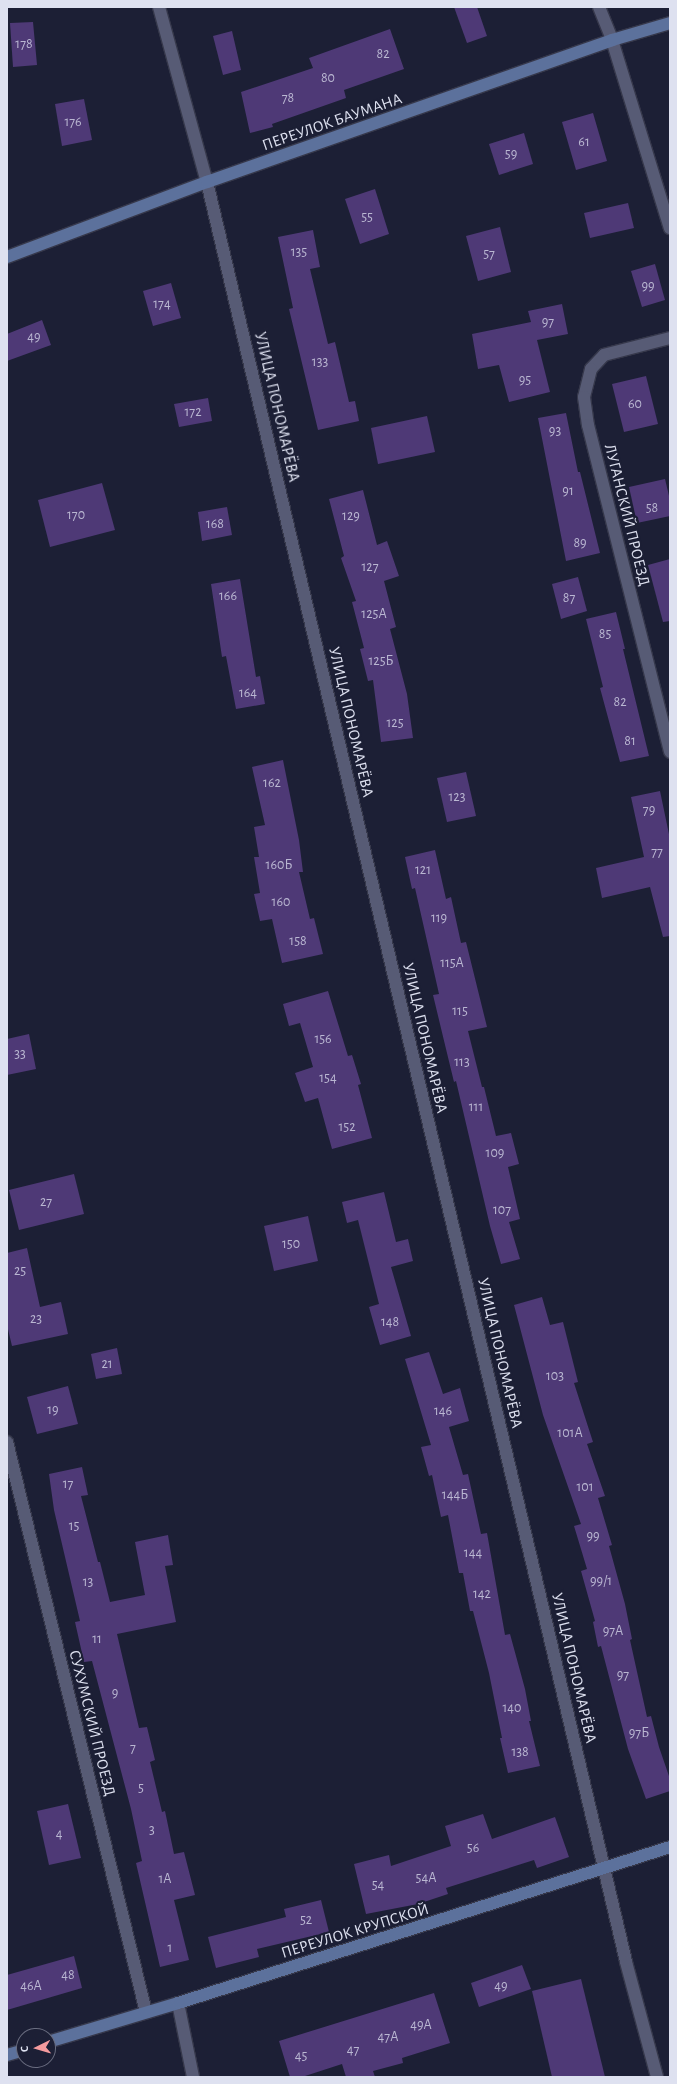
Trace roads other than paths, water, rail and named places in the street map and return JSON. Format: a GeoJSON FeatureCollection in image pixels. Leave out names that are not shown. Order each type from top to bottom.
{"type":"FeatureCollection","features":[{"type":"Feature","properties":{"kind":"street","name":"УЛИЦА ПОНОМАРЁВА"},"geometry":{"type":"LineString","coordinates":[[159,7],[207,182],[626,1962],[657,2077]]}},
{"type":"Feature","properties":{"kind":"street"},"geometry":{"type":"LineString","coordinates":[[599,7],[612,40],[670,228]]}},
{"type":"Feature","properties":{"kind":"street","name":"ПЕРЕУЛОК БАУМАНА"},"geometry":{"type":"LineString","coordinates":[[7,257],[207,182],[612,40],[670,22]]}},
{"type":"Feature","properties":{"kind":"street","name":"ЛУГАНСКИЙ ПРОЕЗД"},"geometry":{"type":"LineString","coordinates":[[670,338],[604,355],[591,369],[584,397],[588,426],[670,752]]}},
{"type":"Feature","properties":{"kind":"street","name":"СУХУМСКИЙ ПРОЕЗД"},"geometry":{"type":"LineString","coordinates":[[7,1442],[146,2012]]}},
{"type":"Feature","properties":{"kind":"street","name":"ПЕРЕУЛОК КРУПСКОЙ"},"geometry":{"type":"LineString","coordinates":[[56,2040],[178,2003],[670,1848]]}},
{"type":"Feature","properties":{"kind":"street"},"geometry":{"type":"LineString","coordinates":[[178,2003],[193,2077]]}}]}
